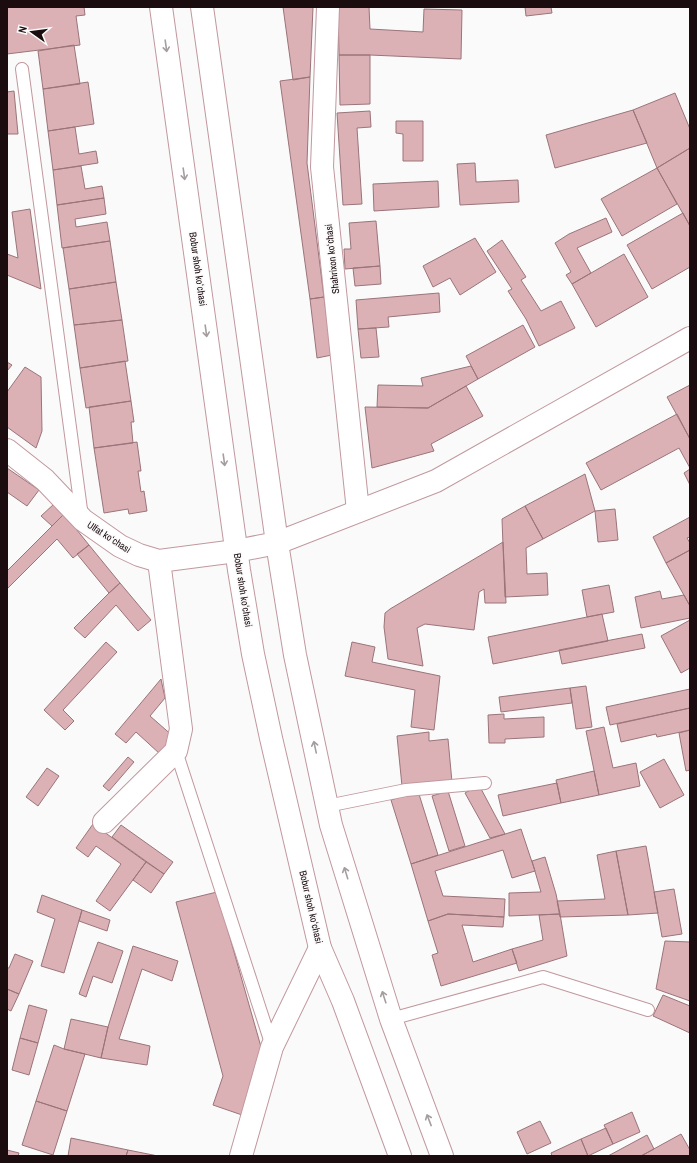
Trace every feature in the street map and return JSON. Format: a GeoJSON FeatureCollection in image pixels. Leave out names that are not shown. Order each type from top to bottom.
{"type":"FeatureCollection","features":[{"type":"Feature","properties":{"kind":"main road","name":"Bobur shoh koʻchasi"},"geometry":{"type":"LineString","coordinates":[[161,7],[236,551],[253,654],[320,948],[343,1001],[400,1156]]}},
{"type":"Feature","properties":{"kind":"main road"},"geometry":{"type":"LineString","coordinates":[[202,7],[277,543],[295,655],[333,832],[391,1019],[442,1156]]}},
{"type":"Feature","properties":{"kind":"main road","name":"Shahrixon koʻchasi"},"geometry":{"type":"LineString","coordinates":[[328,7],[322,167],[358,511]]}},
{"type":"Feature","properties":{"kind":"main road","name":"Ulfat koʻchasi"},"geometry":{"type":"LineString","coordinates":[[7,450],[45,480],[83,520],[120,546],[139,555],[159,561],[236,551],[277,543],[436,481],[690,338]]}},
{"type":"Feature","properties":{"kind":"main road"},"geometry":{"type":"LineString","coordinates":[[104,822],[176,751],[181,729],[159,561]]}},
{"type":"Feature","properties":{"kind":"main road"},"geometry":{"type":"LineString","coordinates":[[241,1156],[272,1046],[320,948]]}},
{"type":"Feature","properties":{"kind":"lane"},"geometry":{"type":"LineString","coordinates":[[22,69],[83,520]]}},
{"type":"Feature","properties":{"kind":"lane"},"geometry":{"type":"LineString","coordinates":[[176,751],[272,1046]]}},
{"type":"Feature","properties":{"kind":"lane"},"geometry":{"type":"LineString","coordinates":[[327,806],[406,790],[485,783]]}},
{"type":"Feature","properties":{"kind":"lane"},"geometry":{"type":"LineString","coordinates":[[391,1019],[543,977],[648,1010]]}},
{"type":"Feature","properties":{"kind":"building"},"geometry":{"type":"Polygon","coordinates":[[[7,7],[84,7],[85,15],[76,16],[80,45],[7,54],[7,7]]]}},
{"type":"Feature","properties":{"kind":"building"},"geometry":{"type":"Polygon","coordinates":[[[283,7],[313,7],[310,77],[293,80],[283,7]]]}},
{"type":"Feature","properties":{"kind":"building"},"geometry":{"type":"Polygon","coordinates":[[[338,7],[369,7],[370,29],[423,32],[424,9],[462,10],[461,59],[339,55],[338,7]]]}},
{"type":"Feature","properties":{"kind":"building"},"geometry":{"type":"Polygon","coordinates":[[[525,7],[551,7],[552,13],[526,16],[525,7]]]}},
{"type":"Feature","properties":{"kind":"building"},"geometry":{"type":"Polygon","coordinates":[[[74,45],[80,84],[43,89],[38,51],[74,45]]]}},
{"type":"Feature","properties":{"kind":"building"},"geometry":{"type":"Polygon","coordinates":[[[339,55],[370,55],[370,104],[340,105],[339,55]]]}},
{"type":"Feature","properties":{"kind":"building"},"geometry":{"type":"Polygon","coordinates":[[[310,77],[307,163],[324,297],[310,299],[280,81],[310,77]]]}},
{"type":"Feature","properties":{"kind":"building"},"geometry":{"type":"Polygon","coordinates":[[[88,82],[94,124],[48,131],[43,89],[88,82]]]}},
{"type":"Feature","properties":{"kind":"building"},"geometry":{"type":"Polygon","coordinates":[[[14,91],[18,134],[7,134],[7,92],[14,91]]]}},
{"type":"Feature","properties":{"kind":"building"},"geometry":{"type":"Polygon","coordinates":[[[675,93],[690,129],[690,148],[657,168],[633,110],[675,93]]]}},
{"type":"Feature","properties":{"kind":"building"},"geometry":{"type":"Polygon","coordinates":[[[633,110],[647,143],[555,168],[546,135],[633,110]]]}},
{"type":"Feature","properties":{"kind":"building"},"geometry":{"type":"Polygon","coordinates":[[[370,111],[371,127],[357,128],[362,204],[343,205],[337,113],[370,111]]]}},
{"type":"Feature","properties":{"kind":"building"},"geometry":{"type":"Polygon","coordinates":[[[396,121],[423,121],[423,161],[403,161],[403,134],[396,133],[396,121]]]}},
{"type":"Feature","properties":{"kind":"building"},"geometry":{"type":"Polygon","coordinates":[[[75,127],[79,154],[96,151],[98,163],[53,170],[48,131],[75,127]]]}},
{"type":"Feature","properties":{"kind":"building"},"geometry":{"type":"Polygon","coordinates":[[[690,148],[690,226],[657,168],[690,148]]]}},
{"type":"Feature","properties":{"kind":"building"},"geometry":{"type":"Polygon","coordinates":[[[475,163],[476,182],[518,180],[519,202],[460,205],[457,164],[475,163]]]}},
{"type":"Feature","properties":{"kind":"building"},"geometry":{"type":"Polygon","coordinates":[[[81,166],[85,189],[102,186],[104,198],[57,205],[53,170],[81,166]]]}},
{"type":"Feature","properties":{"kind":"building"},"geometry":{"type":"Polygon","coordinates":[[[657,168],[677,204],[622,236],[601,199],[657,168]]]}},
{"type":"Feature","properties":{"kind":"building"},"geometry":{"type":"Polygon","coordinates":[[[438,181],[439,207],[374,211],[373,184],[438,181]]]}},
{"type":"Feature","properties":{"kind":"building"},"geometry":{"type":"Polygon","coordinates":[[[104,198],[106,214],[75,219],[76,227],[107,222],[110,241],[62,248],[57,205],[104,198]]]}},
{"type":"Feature","properties":{"kind":"building"},"geometry":{"type":"Polygon","coordinates":[[[30,209],[41,289],[7,275],[7,254],[18,258],[12,212],[30,209]]]}},
{"type":"Feature","properties":{"kind":"building"},"geometry":{"type":"Polygon","coordinates":[[[683,213],[690,226],[690,267],[652,289],[627,245],[683,213]]]}},
{"type":"Feature","properties":{"kind":"building"},"geometry":{"type":"Polygon","coordinates":[[[606,218],[612,232],[577,248],[591,273],[572,284],[566,275],[571,272],[555,243],[569,234],[606,218]]]}},
{"type":"Feature","properties":{"kind":"building"},"geometry":{"type":"Polygon","coordinates":[[[376,221],[380,266],[345,269],[344,249],[351,249],[349,223],[376,221]]]}},
{"type":"Feature","properties":{"kind":"building"},"geometry":{"type":"Polygon","coordinates":[[[475,238],[496,272],[460,295],[450,278],[433,287],[423,266],[475,238]]]}},
{"type":"Feature","properties":{"kind":"building"},"geometry":{"type":"Polygon","coordinates":[[[502,240],[526,277],[521,280],[541,311],[561,301],[575,328],[539,346],[526,319],[508,291],[512,289],[487,251],[502,240]]]}},
{"type":"Feature","properties":{"kind":"building"},"geometry":{"type":"Polygon","coordinates":[[[110,241],[116,282],[69,289],[63,248],[110,241]]]}},
{"type":"Feature","properties":{"kind":"building"},"geometry":{"type":"Polygon","coordinates":[[[624,254],[648,297],[596,327],[572,284],[624,254]]]}},
{"type":"Feature","properties":{"kind":"building"},"geometry":{"type":"Polygon","coordinates":[[[380,266],[381,284],[355,286],[353,268],[380,266]]]}},
{"type":"Feature","properties":{"kind":"building"},"geometry":{"type":"Polygon","coordinates":[[[116,282],[122,320],[74,325],[69,289],[116,282]]]}},
{"type":"Feature","properties":{"kind":"building"},"geometry":{"type":"Polygon","coordinates":[[[439,293],[440,312],[388,317],[389,327],[358,329],[356,300],[439,293]]]}},
{"type":"Feature","properties":{"kind":"building"},"geometry":{"type":"Polygon","coordinates":[[[324,297],[332,355],[317,358],[310,299],[324,297]]]}},
{"type":"Feature","properties":{"kind":"building"},"geometry":{"type":"Polygon","coordinates":[[[122,320],[128,361],[80,368],[74,325],[122,320]]]}},
{"type":"Feature","properties":{"kind":"building"},"geometry":{"type":"Polygon","coordinates":[[[523,325],[535,347],[478,379],[466,356],[523,325]]]}},
{"type":"Feature","properties":{"kind":"building"},"geometry":{"type":"Polygon","coordinates":[[[376,328],[379,357],[361,358],[358,329],[376,328]]]}},
{"type":"Feature","properties":{"kind":"building"},"geometry":{"type":"Polygon","coordinates":[[[125,361],[131,401],[86,408],[80,368],[125,361]]]}},
{"type":"Feature","properties":{"kind":"building"},"geometry":{"type":"Polygon","coordinates":[[[7,362],[12,365],[7,371],[7,362]]]}},
{"type":"Feature","properties":{"kind":"building"},"geometry":{"type":"Polygon","coordinates":[[[471,366],[478,379],[428,408],[377,407],[378,385],[423,386],[421,378],[471,366]]]}},
{"type":"Feature","properties":{"kind":"building"},"geometry":{"type":"Polygon","coordinates":[[[25,367],[41,377],[42,431],[36,448],[7,427],[7,392],[25,367]]]}},
{"type":"Feature","properties":{"kind":"building"},"geometry":{"type":"Polygon","coordinates":[[[690,385],[690,439],[667,397],[690,385]]]}},
{"type":"Feature","properties":{"kind":"building"},"geometry":{"type":"Polygon","coordinates":[[[466,386],[483,416],[431,444],[434,451],[372,468],[365,407],[428,408],[466,386]]]}},
{"type":"Feature","properties":{"kind":"building"},"geometry":{"type":"Polygon","coordinates":[[[131,401],[134,422],[131,422],[133,443],[94,448],[89,407],[131,401]]]}},
{"type":"Feature","properties":{"kind":"building"},"geometry":{"type":"Polygon","coordinates":[[[677,414],[690,439],[690,468],[679,448],[601,490],[586,463],[677,414]]]}},
{"type":"Feature","properties":{"kind":"building"},"geometry":{"type":"Polygon","coordinates":[[[137,442],[141,471],[138,471],[141,492],[144,491],[147,511],[129,514],[128,509],[104,513],[94,448],[137,442]]]}},
{"type":"Feature","properties":{"kind":"building"},"geometry":{"type":"Polygon","coordinates":[[[7,468],[39,490],[27,506],[7,492],[7,468]]]}},
{"type":"Feature","properties":{"kind":"building"},"geometry":{"type":"Polygon","coordinates":[[[690,469],[690,485],[684,473],[690,469]]]}},
{"type":"Feature","properties":{"kind":"building"},"geometry":{"type":"Polygon","coordinates":[[[585,474],[595,511],[543,539],[525,506],[585,474]]]}},
{"type":"Feature","properties":{"kind":"building"},"geometry":{"type":"Polygon","coordinates":[[[54,504],[64,514],[52,526],[41,516],[54,504]]]}},
{"type":"Feature","properties":{"kind":"building"},"geometry":{"type":"Polygon","coordinates":[[[525,506],[543,539],[526,548],[527,574],[547,573],[548,595],[505,597],[502,519],[525,506]]]}},
{"type":"Feature","properties":{"kind":"building"},"geometry":{"type":"Polygon","coordinates":[[[615,509],[618,540],[598,542],[595,511],[615,509]]]}},
{"type":"Feature","properties":{"kind":"building"},"geometry":{"type":"Polygon","coordinates":[[[64,514],[89,545],[73,558],[57,539],[7,589],[7,571],[64,514]]]}},
{"type":"Feature","properties":{"kind":"building"},"geometry":{"type":"Polygon","coordinates":[[[690,517],[690,537],[687,538],[690,543],[690,550],[666,563],[653,537],[690,517]]]}},
{"type":"Feature","properties":{"kind":"building"},"geometry":{"type":"Polygon","coordinates":[[[503,542],[506,603],[485,603],[484,589],[479,592],[474,630],[425,624],[417,628],[423,666],[388,659],[384,627],[385,613],[503,542]]]}},
{"type":"Feature","properties":{"kind":"building"},"geometry":{"type":"Polygon","coordinates":[[[89,545],[120,583],[109,593],[77,554],[89,545]]]}},
{"type":"Feature","properties":{"kind":"building"},"geometry":{"type":"Polygon","coordinates":[[[690,550],[690,606],[666,563],[690,550]]]}},
{"type":"Feature","properties":{"kind":"building"},"geometry":{"type":"Polygon","coordinates":[[[120,583],[151,620],[138,631],[116,605],[85,638],[74,628],[120,583]]]}},
{"type":"Feature","properties":{"kind":"building"},"geometry":{"type":"Polygon","coordinates":[[[609,585],[614,612],[587,617],[582,590],[609,585]]]}},
{"type":"Feature","properties":{"kind":"building"},"geometry":{"type":"Polygon","coordinates":[[[660,591],[662,599],[684,595],[690,606],[690,618],[641,628],[635,597],[660,591]]]}},
{"type":"Feature","properties":{"kind":"building"},"geometry":{"type":"Polygon","coordinates":[[[602,614],[608,641],[493,664],[488,637],[602,614]]]}},
{"type":"Feature","properties":{"kind":"building"},"geometry":{"type":"Polygon","coordinates":[[[690,620],[690,668],[681,673],[661,636],[690,620]]]}},
{"type":"Feature","properties":{"kind":"building"},"geometry":{"type":"Polygon","coordinates":[[[642,634],[645,648],[562,664],[559,650],[642,634]]]}},
{"type":"Feature","properties":{"kind":"building"},"geometry":{"type":"Polygon","coordinates":[[[106,642],[117,652],[63,710],[74,721],[65,730],[44,710],[106,642]]]}},
{"type":"Feature","properties":{"kind":"building"},"geometry":{"type":"Polygon","coordinates":[[[352,642],[375,647],[372,662],[440,676],[434,730],[411,727],[415,690],[345,676],[352,642]]]}},
{"type":"Feature","properties":{"kind":"building"},"geometry":{"type":"Polygon","coordinates":[[[161,679],[165,698],[150,716],[174,737],[160,754],[136,732],[126,743],[115,734],[161,679]]]}},
{"type":"Feature","properties":{"kind":"building"},"geometry":{"type":"Polygon","coordinates":[[[586,686],[592,727],[576,729],[570,688],[586,686]]]}},
{"type":"Feature","properties":{"kind":"building"},"geometry":{"type":"Polygon","coordinates":[[[570,688],[572,703],[501,712],[499,697],[570,688]]]}},
{"type":"Feature","properties":{"kind":"building"},"geometry":{"type":"Polygon","coordinates":[[[690,689],[690,708],[610,725],[606,707],[690,689]]]}},
{"type":"Feature","properties":{"kind":"building"},"geometry":{"type":"Polygon","coordinates":[[[690,708],[690,730],[657,737],[656,734],[621,742],[617,724],[690,708]]]}},
{"type":"Feature","properties":{"kind":"building"},"geometry":{"type":"Polygon","coordinates":[[[504,714],[504,719],[544,717],[544,737],[505,739],[505,743],[489,743],[488,715],[504,714]]]}},
{"type":"Feature","properties":{"kind":"building"},"geometry":{"type":"Polygon","coordinates":[[[604,727],[613,768],[636,763],[640,786],[599,795],[586,731],[604,727]]]}},
{"type":"Feature","properties":{"kind":"building"},"geometry":{"type":"Polygon","coordinates":[[[690,730],[690,770],[686,771],[679,733],[690,730]]]}},
{"type":"Feature","properties":{"kind":"building"},"geometry":{"type":"Polygon","coordinates":[[[429,732],[429,741],[448,739],[452,782],[402,786],[397,736],[429,732]]]}},
{"type":"Feature","properties":{"kind":"building"},"geometry":{"type":"Polygon","coordinates":[[[128,757],[134,762],[109,791],[103,786],[128,757]]]}},
{"type":"Feature","properties":{"kind":"building"},"geometry":{"type":"Polygon","coordinates":[[[664,759],[684,795],[660,808],[640,772],[664,759]]]}},
{"type":"Feature","properties":{"kind":"building"},"geometry":{"type":"Polygon","coordinates":[[[47,768],[59,776],[38,806],[26,797],[47,768]]]}},
{"type":"Feature","properties":{"kind":"building"},"geometry":{"type":"Polygon","coordinates":[[[594,771],[599,795],[561,803],[556,780],[594,771]]]}},
{"type":"Feature","properties":{"kind":"building"},"geometry":{"type":"Polygon","coordinates":[[[557,783],[561,803],[503,816],[498,795],[557,783]]]}},
{"type":"Feature","properties":{"kind":"building"},"geometry":{"type":"Polygon","coordinates":[[[479,785],[505,834],[490,838],[465,793],[479,785]]]}},
{"type":"Feature","properties":{"kind":"building"},"geometry":{"type":"Polygon","coordinates":[[[418,791],[438,855],[411,864],[391,800],[418,791]]]}},
{"type":"Feature","properties":{"kind":"building"},"geometry":{"type":"Polygon","coordinates":[[[448,791],[465,846],[449,851],[432,796],[448,791]]]}},
{"type":"Feature","properties":{"kind":"building"},"geometry":{"type":"Polygon","coordinates":[[[93,824],[146,862],[110,911],[96,901],[121,864],[96,846],[88,857],[76,848],[93,824]]]}},
{"type":"Feature","properties":{"kind":"building"},"geometry":{"type":"Polygon","coordinates":[[[121,825],[173,862],[164,874],[112,837],[121,825]]]}},
{"type":"Feature","properties":{"kind":"building"},"geometry":{"type":"Polygon","coordinates":[[[521,829],[535,871],[512,878],[503,850],[435,871],[443,896],[505,899],[504,917],[448,914],[428,921],[411,864],[521,829]]]}},
{"type":"Feature","properties":{"kind":"building"},"geometry":{"type":"Polygon","coordinates":[[[646,846],[658,913],[628,915],[616,851],[646,846]]]}},
{"type":"Feature","properties":{"kind":"building"},"geometry":{"type":"Polygon","coordinates":[[[616,851],[628,915],[560,917],[557,901],[605,899],[597,855],[616,851]]]}},
{"type":"Feature","properties":{"kind":"building"},"geometry":{"type":"Polygon","coordinates":[[[545,857],[556,894],[560,914],[509,916],[509,893],[541,892],[532,861],[545,857]]]}},
{"type":"Feature","properties":{"kind":"building"},"geometry":{"type":"Polygon","coordinates":[[[146,862],[164,874],[151,893],[133,880],[146,862]]]}},
{"type":"Feature","properties":{"kind":"building"},"geometry":{"type":"Polygon","coordinates":[[[674,889],[682,934],[662,937],[654,892],[674,889]]]}},
{"type":"Feature","properties":{"kind":"building"},"geometry":{"type":"Polygon","coordinates":[[[217,892],[265,1061],[245,1116],[213,1105],[223,1076],[176,902],[217,892]]]}},
{"type":"Feature","properties":{"kind":"building"},"geometry":{"type":"Polygon","coordinates":[[[42,895],[82,910],[64,973],[41,966],[55,919],[37,912],[42,895]]]}},
{"type":"Feature","properties":{"kind":"building"},"geometry":{"type":"Polygon","coordinates":[[[82,910],[110,920],[107,931],[79,921],[82,910]]]}},
{"type":"Feature","properties":{"kind":"building"},"geometry":{"type":"Polygon","coordinates":[[[448,914],[504,917],[503,927],[462,925],[473,962],[512,949],[517,963],[441,986],[432,955],[438,953],[428,921],[448,914]]]}},
{"type":"Feature","properties":{"kind":"building"},"geometry":{"type":"Polygon","coordinates":[[[560,914],[567,956],[519,971],[512,949],[543,940],[539,915],[560,914]]]}},
{"type":"Feature","properties":{"kind":"building"},"geometry":{"type":"Polygon","coordinates":[[[665,941],[690,942],[690,1001],[656,989],[665,941]]]}},
{"type":"Feature","properties":{"kind":"building"},"geometry":{"type":"Polygon","coordinates":[[[98,942],[123,951],[112,983],[93,976],[86,997],[79,994],[98,942]]]}},
{"type":"Feature","properties":{"kind":"building"},"geometry":{"type":"Polygon","coordinates":[[[133,946],[178,961],[172,981],[142,969],[119,1039],[150,1046],[147,1065],[101,1058],[108,1027],[133,946]]]}},
{"type":"Feature","properties":{"kind":"building"},"geometry":{"type":"Polygon","coordinates":[[[15,954],[33,961],[19,994],[7,989],[7,968],[9,968],[15,954]]]}},
{"type":"Feature","properties":{"kind":"building"},"geometry":{"type":"Polygon","coordinates":[[[7,989],[19,994],[11,1011],[7,1009],[7,989]]]}},
{"type":"Feature","properties":{"kind":"building"},"geometry":{"type":"Polygon","coordinates":[[[663,995],[690,1006],[690,1033],[653,1016],[663,995]]]}},
{"type":"Feature","properties":{"kind":"building"},"geometry":{"type":"Polygon","coordinates":[[[29,1005],[47,1010],[38,1043],[20,1038],[29,1005]]]}},
{"type":"Feature","properties":{"kind":"building"},"geometry":{"type":"Polygon","coordinates":[[[71,1019],[108,1027],[101,1058],[64,1049],[71,1019]]]}},
{"type":"Feature","properties":{"kind":"building"},"geometry":{"type":"Polygon","coordinates":[[[20,1038],[38,1043],[29,1075],[12,1070],[20,1038]]]}},
{"type":"Feature","properties":{"kind":"building"},"geometry":{"type":"Polygon","coordinates":[[[54,1045],[85,1054],[67,1111],[36,1101],[54,1045]]]}},
{"type":"Feature","properties":{"kind":"building"},"geometry":{"type":"Polygon","coordinates":[[[36,1101],[67,1111],[53,1155],[22,1145],[36,1101]]]}},
{"type":"Feature","properties":{"kind":"building"},"geometry":{"type":"Polygon","coordinates":[[[632,1112],[640,1132],[613,1144],[604,1125],[632,1112]]]}},
{"type":"Feature","properties":{"kind":"building"},"geometry":{"type":"Polygon","coordinates":[[[540,1121],[551,1143],[527,1154],[517,1132],[540,1121]]]}},
{"type":"Feature","properties":{"kind":"building"},"geometry":{"type":"Polygon","coordinates":[[[606,1128],[613,1144],[588,1156],[581,1139],[606,1128]]]}},
{"type":"Feature","properties":{"kind":"building"},"geometry":{"type":"Polygon","coordinates":[[[681,1134],[690,1150],[690,1156],[641,1156],[681,1134]]]}},
{"type":"Feature","properties":{"kind":"building"},"geometry":{"type":"Polygon","coordinates":[[[647,1135],[654,1149],[641,1156],[608,1156],[647,1135]]]}},
{"type":"Feature","properties":{"kind":"building"},"geometry":{"type":"Polygon","coordinates":[[[71,1138],[128,1150],[126,1156],[68,1156],[71,1138]]]}},
{"type":"Feature","properties":{"kind":"building"},"geometry":{"type":"Polygon","coordinates":[[[581,1139],[588,1156],[552,1156],[551,1153],[581,1139]]]}},
{"type":"Feature","properties":{"kind":"building"},"geometry":{"type":"Polygon","coordinates":[[[7,1150],[19,1153],[18,1156],[7,1156],[7,1150]]]}},
{"type":"Feature","properties":{"kind":"building"},"geometry":{"type":"Polygon","coordinates":[[[128,1150],[158,1156],[126,1156],[128,1150]]]}}]}
